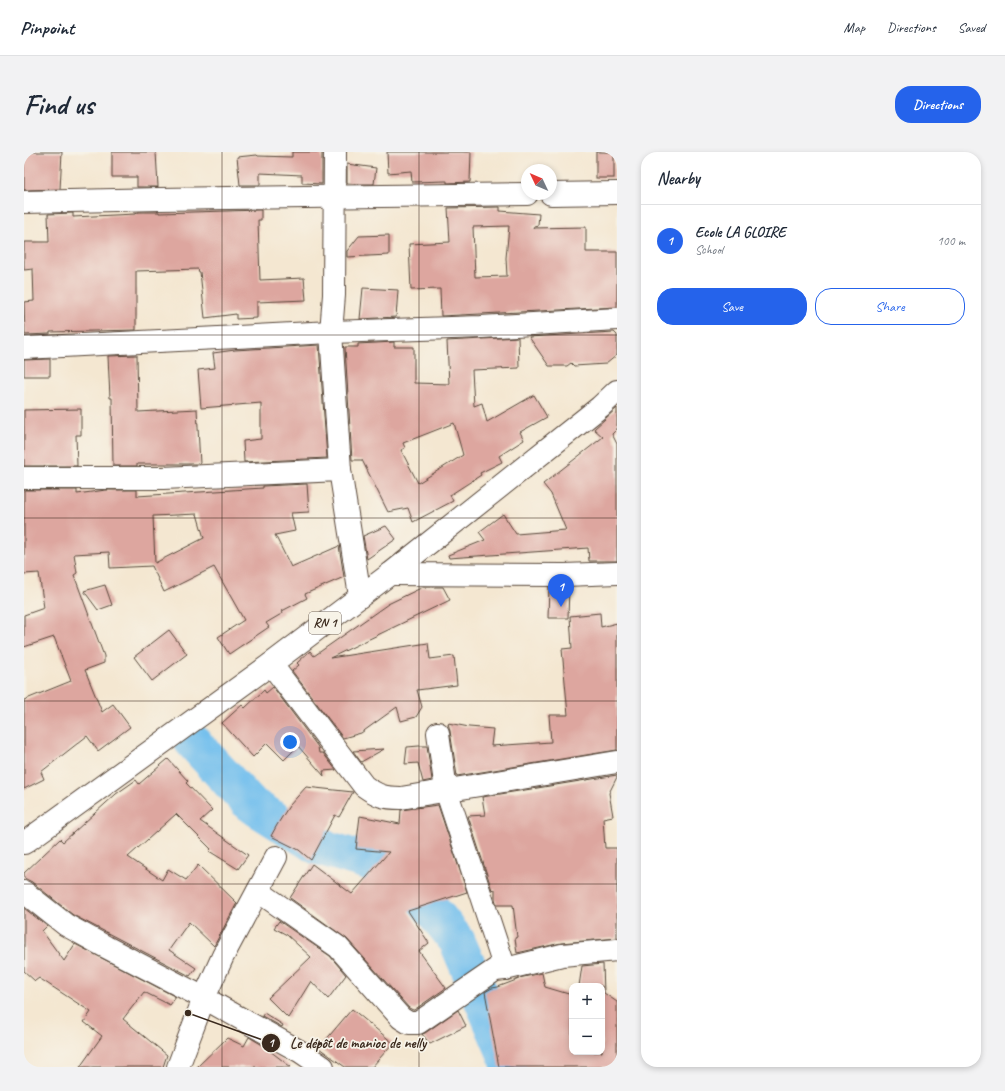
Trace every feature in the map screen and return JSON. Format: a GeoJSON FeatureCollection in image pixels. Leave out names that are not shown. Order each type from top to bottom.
{"type":"FeatureCollection","features":[{"type":"Feature","properties":{"kind":"main road"},"geometry":{"type":"LineString","coordinates":[[335,152],[334,295],[331,332],[340,470],[360,596]]}},
{"type":"Feature","properties":{"kind":"main road"},"geometry":{"type":"LineString","coordinates":[[557,194],[617,193]]}},
{"type":"Feature","properties":{"kind":"main road"},"geometry":{"type":"LineString","coordinates":[[24,202],[521,194]]}},
{"type":"Feature","properties":{"kind":"main road"},"geometry":{"type":"LineString","coordinates":[[24,348],[331,332],[481,327],[617,319]]}},
{"type":"Feature","properties":{"kind":"main road","name":"RN 1"},"geometry":{"type":"LineString","coordinates":[[24,843],[271,664],[390,574],[600,407],[617,391]]}},
{"type":"Feature","properties":{"kind":"main road"},"geometry":{"type":"LineString","coordinates":[[24,478],[163,478],[340,470]]}},
{"type":"Feature","properties":{"kind":"main road"},"geometry":{"type":"LineString","coordinates":[[390,574],[565,575],[617,573]]}},
{"type":"Feature","properties":{"kind":"main road"},"geometry":{"type":"LineString","coordinates":[[271,664],[364,786],[377,794],[389,798],[401,798],[617,762]]}},
{"type":"Feature","properties":{"kind":"main road"},"geometry":{"type":"LineString","coordinates":[[438,733],[446,790],[505,969]]}},
{"type":"Feature","properties":{"kind":"main road"},"geometry":{"type":"LineString","coordinates":[[178,1067],[204,998],[223,956],[276,858]]}},
{"type":"Feature","properties":{"kind":"main road"},"geometry":{"type":"LineString","coordinates":[[258,891],[338,947],[401,1018],[409,1023],[418,1023],[495,970],[505,969],[562,955],[617,950]]}},
{"type":"Feature","properties":{"kind":"main road"},"geometry":{"type":"LineString","coordinates":[[24,892],[66,925],[204,998],[300,1052],[323,1067]]}},
{"type":"Feature","properties":{"kind":"building"},"geometry":{"type":"Polygon","coordinates":[[[24,152],[62,152],[60,189],[24,190],[24,152]]]}},
{"type":"Feature","properties":{"kind":"building"},"geometry":{"type":"Polygon","coordinates":[[[112,152],[156,152],[158,187],[137,187],[137,177],[112,177],[112,152]]]}},
{"type":"Feature","properties":{"kind":"building"},"geometry":{"type":"Polygon","coordinates":[[[292,152],[322,152],[322,184],[302,183],[302,175],[260,173],[260,185],[240,185],[237,157],[257,155],[292,157],[292,152]]]}},
{"type":"Feature","properties":{"kind":"building"},"geometry":{"type":"Polygon","coordinates":[[[387,152],[471,152],[470,182],[412,182],[411,171],[388,173],[387,152]]]}},
{"type":"Feature","properties":{"kind":"building"},"geometry":{"type":"Polygon","coordinates":[[[596,152],[614,152],[614,178],[596,178],[596,152]]]}},
{"type":"Feature","properties":{"kind":"building"},"geometry":{"type":"Polygon","coordinates":[[[347,164],[376,168],[374,184],[347,183],[347,164]]]}},
{"type":"Feature","properties":{"kind":"building"},"geometry":{"type":"Polygon","coordinates":[[[500,207],[500,211],[539,214],[538,225],[534,226],[533,228],[586,227],[586,252],[617,252],[617,307],[441,316],[440,289],[411,290],[409,244],[450,242],[448,208],[500,207]],[[509,226],[473,227],[475,277],[507,276],[506,258],[509,226]]]}},
{"type":"Feature","properties":{"kind":"building"},"geometry":{"type":"Polygon","coordinates":[[[261,210],[261,220],[258,220],[260,280],[304,278],[306,300],[257,302],[257,318],[236,319],[236,314],[205,318],[200,272],[198,269],[136,271],[136,330],[50,332],[50,334],[25,335],[24,302],[34,301],[33,269],[24,270],[24,242],[49,242],[48,214],[73,213],[73,217],[135,214],[138,212],[159,213],[261,210]]]}},
{"type":"Feature","properties":{"kind":"building"},"geometry":{"type":"Polygon","coordinates":[[[389,235],[389,255],[347,257],[347,251],[359,236],[389,235]]]}},
{"type":"Feature","properties":{"kind":"building"},"geometry":{"type":"Polygon","coordinates":[[[363,288],[398,290],[396,317],[360,319],[363,288]]]}},
{"type":"Feature","properties":{"kind":"building"},"geometry":{"type":"Polygon","coordinates":[[[614,332],[617,335],[617,355],[606,364],[574,366],[571,363],[567,366],[549,366],[529,337],[614,332]]]}},
{"type":"Feature","properties":{"kind":"building"},"geometry":{"type":"Polygon","coordinates":[[[518,337],[519,368],[472,370],[474,406],[482,403],[487,422],[534,395],[547,417],[520,432],[524,440],[499,456],[502,462],[480,473],[481,475],[450,495],[453,501],[413,522],[408,508],[388,512],[362,460],[352,460],[345,347],[358,347],[358,344],[394,342],[394,347],[414,347],[414,383],[449,384],[447,341],[518,337]],[[454,423],[403,443],[405,448],[401,450],[418,483],[463,455],[454,423]]]}},
{"type":"Feature","properties":{"kind":"building"},"geometry":{"type":"Polygon","coordinates":[[[319,345],[327,458],[244,462],[243,441],[261,439],[261,403],[201,408],[198,370],[215,368],[213,353],[235,350],[319,345]]]}},
{"type":"Feature","properties":{"kind":"building"},"geometry":{"type":"Polygon","coordinates":[[[137,355],[138,412],[197,409],[200,464],[137,464],[137,466],[113,466],[112,398],[110,398],[108,356],[137,355]]]}},
{"type":"Feature","properties":{"kind":"building"},"geometry":{"type":"Polygon","coordinates":[[[50,359],[50,376],[24,376],[24,360],[50,359]]]}},
{"type":"Feature","properties":{"kind":"building"},"geometry":{"type":"Polygon","coordinates":[[[617,408],[617,429],[612,434],[617,444],[617,561],[589,561],[588,548],[449,558],[448,555],[485,540],[479,532],[503,514],[516,534],[566,530],[551,494],[543,484],[603,437],[594,429],[617,408]]]}},
{"type":"Feature","properties":{"kind":"building"},"geometry":{"type":"Polygon","coordinates":[[[81,409],[81,435],[76,435],[77,466],[24,466],[24,410],[81,409]]]}},
{"type":"Feature","properties":{"kind":"building"},"geometry":{"type":"Polygon","coordinates":[[[307,484],[309,512],[291,513],[295,531],[275,535],[291,567],[339,546],[344,577],[305,594],[307,598],[282,611],[283,613],[266,623],[269,627],[229,654],[218,637],[244,620],[214,567],[164,592],[152,566],[110,568],[109,552],[74,554],[77,573],[74,575],[104,656],[104,663],[85,670],[102,712],[113,704],[130,727],[98,751],[87,736],[41,772],[44,779],[24,789],[24,700],[71,681],[54,637],[24,647],[24,615],[44,608],[39,573],[24,574],[24,490],[77,490],[77,494],[106,490],[137,490],[137,496],[263,488],[263,486],[307,484]],[[197,514],[153,516],[155,563],[204,538],[197,514]]]}},
{"type":"Feature","properties":{"kind":"building"},"geometry":{"type":"Polygon","coordinates":[[[386,526],[396,539],[367,559],[363,536],[386,526]]]}},
{"type":"Feature","properties":{"kind":"building"},"geometry":{"type":"Polygon","coordinates":[[[105,585],[112,605],[98,610],[84,591],[105,585]]]}},
{"type":"Feature","properties":{"kind":"building"},"geometry":{"type":"Polygon","coordinates":[[[423,587],[443,587],[450,600],[330,658],[428,643],[430,659],[454,656],[457,685],[417,690],[422,707],[416,717],[401,721],[397,707],[361,733],[343,738],[292,671],[299,665],[297,663],[310,651],[314,656],[388,604],[423,587]]]}},
{"type":"Feature","properties":{"kind":"building"},"geometry":{"type":"Polygon","coordinates":[[[549,587],[569,587],[568,618],[548,618],[549,587]]]}},
{"type":"Feature","properties":{"kind":"building"},"geometry":{"type":"Polygon","coordinates":[[[600,613],[601,627],[617,623],[617,750],[457,776],[448,723],[493,729],[491,746],[551,742],[549,715],[568,715],[562,649],[572,648],[570,616],[600,613]]]}},
{"type":"Feature","properties":{"kind":"building"},"geometry":{"type":"Polygon","coordinates":[[[169,630],[187,654],[152,681],[134,657],[169,630]]]}},
{"type":"Feature","properties":{"kind":"building"},"geometry":{"type":"Polygon","coordinates":[[[273,687],[318,747],[319,753],[323,753],[336,770],[323,771],[324,776],[298,746],[284,760],[267,743],[253,757],[222,723],[242,705],[245,708],[264,690],[266,693],[273,687]]]}},
{"type":"Feature","properties":{"kind":"building"},"geometry":{"type":"Polygon","coordinates":[[[427,746],[432,780],[423,782],[418,763],[405,764],[407,747],[427,746]]]}},
{"type":"Feature","properties":{"kind":"building"},"geometry":{"type":"Polygon","coordinates":[[[384,749],[361,762],[353,751],[384,749]]]}},
{"type":"Feature","properties":{"kind":"building"},"geometry":{"type":"Polygon","coordinates":[[[168,759],[188,781],[186,783],[212,810],[200,821],[248,855],[238,869],[209,851],[211,849],[176,814],[128,857],[162,880],[168,869],[186,880],[198,865],[237,903],[214,946],[189,922],[169,950],[196,968],[190,976],[73,915],[32,882],[24,878],[24,873],[60,839],[63,842],[116,794],[136,780],[139,784],[168,759]]]}},
{"type":"Feature","properties":{"kind":"building"},"geometry":{"type":"Polygon","coordinates":[[[617,775],[609,793],[613,816],[603,818],[605,848],[617,848],[617,938],[561,943],[517,953],[515,938],[517,937],[513,905],[497,905],[495,899],[495,889],[492,890],[468,816],[485,815],[482,797],[617,775]]]}},
{"type":"Feature","properties":{"kind":"building"},"geometry":{"type":"Polygon","coordinates":[[[306,787],[353,792],[339,817],[335,815],[311,860],[299,850],[271,836],[289,806],[306,787]]]}},
{"type":"Feature","properties":{"kind":"building"},"geometry":{"type":"Polygon","coordinates":[[[438,805],[467,892],[408,911],[429,943],[419,951],[446,988],[413,1010],[409,1008],[347,939],[290,898],[312,864],[352,894],[389,852],[356,849],[360,816],[400,824],[401,810],[438,805]]]}},
{"type":"Feature","properties":{"kind":"building"},"geometry":{"type":"Polygon","coordinates":[[[24,908],[47,926],[42,931],[64,961],[75,944],[176,997],[170,1005],[144,992],[123,1019],[167,1055],[163,1067],[80,1067],[102,1036],[84,1022],[91,1012],[39,978],[35,981],[24,971],[24,908]]]}},
{"type":"Feature","properties":{"kind":"building"},"geometry":{"type":"Polygon","coordinates":[[[279,921],[330,956],[346,975],[328,999],[311,981],[288,1018],[268,998],[311,957],[287,935],[274,928],[279,921]]]}},
{"type":"Feature","properties":{"kind":"building"},"geometry":{"type":"Polygon","coordinates":[[[603,964],[604,983],[579,983],[582,966],[603,964]]]}},
{"type":"Feature","properties":{"kind":"building"},"geometry":{"type":"Polygon","coordinates":[[[542,973],[545,987],[569,994],[569,1055],[605,1055],[605,994],[617,1002],[617,1067],[499,1067],[485,992],[519,978],[542,973]]]}},
{"type":"Feature","properties":{"kind":"building"},"geometry":{"type":"Polygon","coordinates":[[[352,1009],[393,1043],[372,1067],[345,1067],[319,1048],[352,1009]]]}},
{"type":"Feature","properties":{"kind":"building"},"geometry":{"type":"Polygon","coordinates":[[[458,1010],[466,1026],[430,1044],[422,1034],[458,1010]]]}},
{"type":"Feature","properties":{"kind":"building"},"geometry":{"type":"Polygon","coordinates":[[[264,1013],[283,1025],[282,1027],[262,1016],[264,1013]]]}},
{"type":"Feature","properties":{"kind":"building"},"geometry":{"type":"Polygon","coordinates":[[[249,1037],[271,1050],[270,1051],[291,1067],[197,1067],[227,1038],[244,1046],[249,1037]]]}},
{"type":"Feature","properties":{"kind":"waterway"},"geometry":{"type":"LineString","coordinates":[[192,741],[250,804],[317,846],[373,863],[419,893],[457,941],[511,1067]]}},
{"type":"Feature","properties":{"kind":"place","name":"Ecole LA GLOIRE"},"geometry":{"type":"Point","coordinates":[561,607]}},
{"type":"Feature","properties":{"kind":"place","name":"Le dépôt de manioc de nelly"},"geometry":{"type":"Point","coordinates":[188,1013]}}]}
